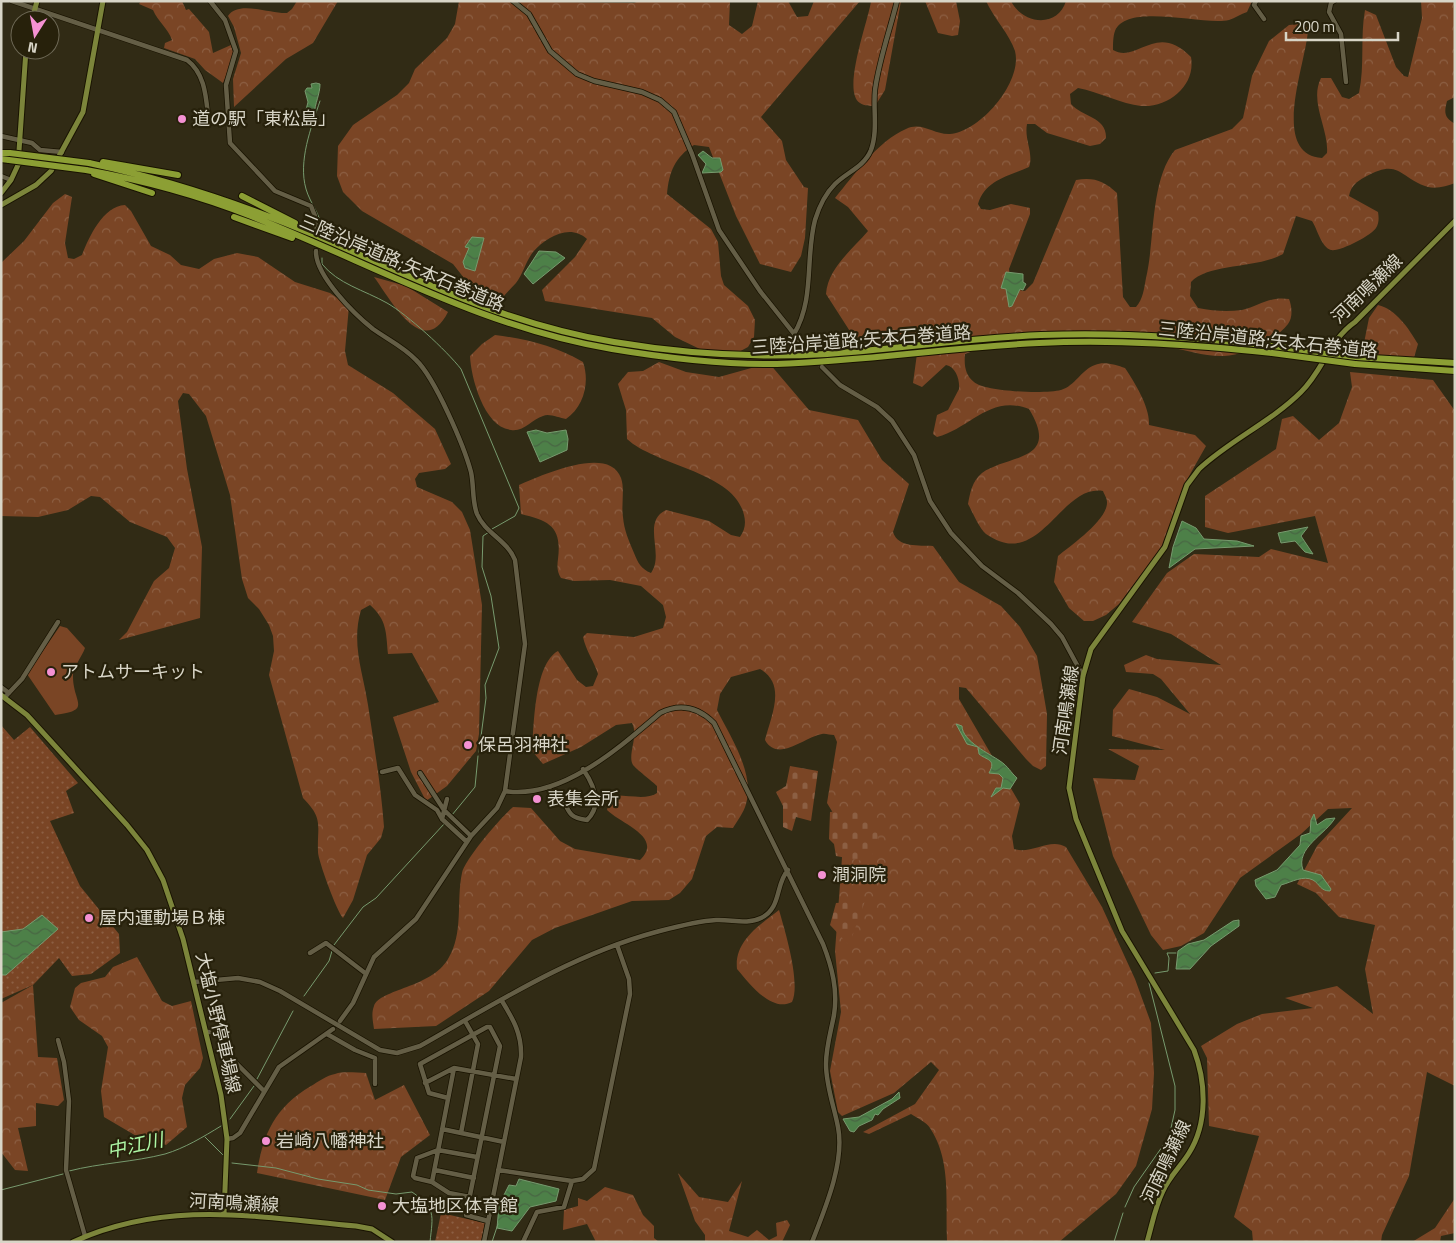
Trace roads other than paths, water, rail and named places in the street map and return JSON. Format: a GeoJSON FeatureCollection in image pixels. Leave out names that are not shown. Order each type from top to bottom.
{"type":"FeatureCollection","features":[{"type":"Feature","properties":{"kind":"highway","name":"三陸沿岸道路;矢本石巻道路"},"geometry":{"type":"LineString","coordinates":[[1,153],[9,157],[88,164],[228,207],[361,264],[439,294],[521,324],[610,349],[727,363],[774,364],[1078,341],[1160,343],[1272,350],[1455,370]]}},
{"type":"Feature","properties":{"kind":"highway","name":"三陸沿岸道路;矢本石巻道路"},"geometry":{"type":"LineString","coordinates":[[1,159],[36,156],[88,164],[138,173],[207,193],[314,232],[439,294]]}},
{"type":"Feature","properties":{"kind":"highway"},"geometry":{"type":"LineString","coordinates":[[88,164],[178,175]]}},
{"type":"Feature","properties":{"kind":"highway"},"geometry":{"type":"LineString","coordinates":[[88,164],[98,176],[152,192]]}},
{"type":"Feature","properties":{"kind":"highway"},"geometry":{"type":"LineString","coordinates":[[242,196],[314,232]]}},
{"type":"Feature","properties":{"kind":"highway"},"geometry":{"type":"LineString","coordinates":[[234,217],[361,264]]}},
{"type":"Feature","properties":{"kind":"highway","name":"三陸沿岸道路;矢本石巻道路"},"geometry":{"type":"LineString","coordinates":[[1356,360],[1455,363]]}},
{"type":"Feature","properties":{"kind":"main road"},"geometry":{"type":"LineString","coordinates":[[35,9],[38,1]]}},
{"type":"Feature","properties":{"kind":"main road"},"geometry":{"type":"LineString","coordinates":[[1,205],[36,185],[51,171],[62,152],[86,103],[103,1]]}},
{"type":"Feature","properties":{"kind":"main road"},"geometry":{"type":"LineString","coordinates":[[1,193],[12,180],[18,165],[25,60]]}},
{"type":"Feature","properties":{"kind":"main road","name":"河南鳴瀬線"},"geometry":{"type":"LineString","coordinates":[[1147,1242],[1162,1192],[1189,1153],[1198,1135],[1203,1105],[1200,1073],[1197,1057],[1186,1034],[1122,930],[1074,813],[1070,798],[1070,778],[1083,676],[1091,650],[1099,636],[1165,547],[1173,530],[1183,495],[1194,475],[1206,462],[1298,396],[1317,372],[1344,329],[1355,322],[1455,221]]}},
{"type":"Feature","properties":{"kind":"main road","name":"大塩小野停車場線"},"geometry":{"type":"LineString","coordinates":[[5,695],[27,715],[127,825],[147,850],[172,900],[222,1095],[227,1139],[224,1214]]}},
{"type":"Feature","properties":{"kind":"main road","name":"河南鳴瀬線"},"geometry":{"type":"LineString","coordinates":[[73,1242],[85,1236],[146,1218],[173,1215],[224,1214],[356,1226],[372,1229],[390,1241]]}},
{"type":"Feature","properties":{"kind":"street"},"geometry":{"type":"LineString","coordinates":[[12,1],[182,57],[192,64],[203,83],[209,124]]}},
{"type":"Feature","properties":{"kind":"street"},"geometry":{"type":"LineString","coordinates":[[210,1],[225,20],[236,51],[226,81],[230,143],[276,191],[311,206],[315,216],[314,232]]}},
{"type":"Feature","properties":{"kind":"street"},"geometry":{"type":"LineString","coordinates":[[514,1],[530,14],[550,51],[577,74],[594,81],[642,92],[660,100],[674,112],[692,154],[719,230],[760,291],[803,346]]}},
{"type":"Feature","properties":{"kind":"street"},"geometry":{"type":"LineString","coordinates":[[794,334],[800,325],[806,303],[815,219],[824,198],[836,183],[854,171],[871,150],[874,136],[875,90],[897,1]]}},
{"type":"Feature","properties":{"kind":"street"},"geometry":{"type":"LineString","coordinates":[[1256,1],[1254,5],[1264,19]]}},
{"type":"Feature","properties":{"kind":"street"},"geometry":{"type":"LineString","coordinates":[[1334,1],[1331,3],[1329,12],[1341,34],[1346,82]]}},
{"type":"Feature","properties":{"kind":"street"},"geometry":{"type":"LineString","coordinates":[[1,136],[32,143],[40,150],[62,152]]}},
{"type":"Feature","properties":{"kind":"street"},"geometry":{"type":"LineString","coordinates":[[1,176],[12,180]]}},
{"type":"Feature","properties":{"kind":"street"},"geometry":{"type":"LineString","coordinates":[[316,251],[319,269],[354,312],[373,329],[415,358],[430,377],[468,462],[477,514],[482,523],[508,548],[515,560],[525,644],[505,791],[497,808],[470,836],[416,919],[380,950],[365,973],[353,1003],[340,1021]]}},
{"type":"Feature","properties":{"kind":"street"},"geometry":{"type":"LineString","coordinates":[[822,367],[840,385],[877,407],[892,421],[914,455],[930,501],[950,533],[982,566],[1024,598],[1051,624],[1062,637],[1083,676]]}},
{"type":"Feature","properties":{"kind":"street"},"geometry":{"type":"LineString","coordinates":[[1,687],[5,695],[22,679],[58,622]]}},
{"type":"Feature","properties":{"kind":"street"},"geometry":{"type":"LineString","coordinates":[[505,791],[532,793],[549,788],[628,741],[660,713],[675,707],[696,710],[714,724],[788,870],[828,955],[835,990],[834,1013],[826,1066],[829,1091],[838,1128],[840,1152],[836,1172],[812,1242]]}},
{"type":"Feature","properties":{"kind":"street"},"geometry":{"type":"LineString","coordinates":[[382,772],[398,768],[415,795],[437,810],[442,819],[467,842]]}},
{"type":"Feature","properties":{"kind":"street"},"geometry":{"type":"LineString","coordinates":[[549,788],[554,795],[563,799],[567,812],[572,817],[587,820],[594,813],[596,800],[594,785],[583,769]]}},
{"type":"Feature","properties":{"kind":"street"},"geometry":{"type":"LineString","coordinates":[[420,773],[446,811],[470,836]]}},
{"type":"Feature","properties":{"kind":"street"},"geometry":{"type":"LineString","coordinates":[[442,819],[446,811],[447,799]]}},
{"type":"Feature","properties":{"kind":"street"},"geometry":{"type":"LineString","coordinates":[[194,982],[238,978],[270,986],[371,1046],[389,1052],[412,1050],[563,966],[617,945],[656,932],[700,923],[717,920],[747,922],[761,918],[776,903],[783,875],[788,870]]}},
{"type":"Feature","properties":{"kind":"street"},"geometry":{"type":"LineString","coordinates":[[310,953],[326,943],[365,973]]}},
{"type":"Feature","properties":{"kind":"street"},"geometry":{"type":"LineString","coordinates":[[498,1170],[572,1181],[590,1175],[597,1163],[629,1001],[629,980],[617,945]]}},
{"type":"Feature","properties":{"kind":"street"},"geometry":{"type":"LineString","coordinates":[[484,1242],[521,1056],[520,1037],[502,1001]]}},
{"type":"Feature","properties":{"kind":"street"},"geometry":{"type":"LineString","coordinates":[[461,1133],[478,1044],[465,1021]]}},
{"type":"Feature","properties":{"kind":"street"},"geometry":{"type":"LineString","coordinates":[[448,1098],[431,1095],[425,1083],[420,1064],[487,1026],[490,1027],[499,1043],[466,1215],[488,1222]]}},
{"type":"Feature","properties":{"kind":"street"},"geometry":{"type":"LineString","coordinates":[[227,1139],[233,1138],[240,1133],[264,1091],[285,1062],[333,1029]]}},
{"type":"Feature","properties":{"kind":"street"},"geometry":{"type":"LineString","coordinates":[[206,1032],[217,1034],[233,1060],[264,1091]]}},
{"type":"Feature","properties":{"kind":"street"},"geometry":{"type":"LineString","coordinates":[[327,1034],[355,1050],[375,1058],[375,1084]]}},
{"type":"Feature","properties":{"kind":"street"},"geometry":{"type":"LineString","coordinates":[[58,1040],[64,1062],[69,1101],[66,1170],[85,1236]]}},
{"type":"Feature","properties":{"kind":"street"},"geometry":{"type":"LineString","coordinates":[[425,1083],[454,1068],[516,1079]]}},
{"type":"Feature","properties":{"kind":"street"},"geometry":{"type":"LineString","coordinates":[[432,1182],[454,1068]]}},
{"type":"Feature","properties":{"kind":"street"},"geometry":{"type":"LineString","coordinates":[[442,1130],[504,1142]]}},
{"type":"Feature","properties":{"kind":"street"},"geometry":{"type":"LineString","coordinates":[[470,1197],[449,1193],[432,1182],[413,1176],[417,1158],[438,1150],[477,1157]]}},
{"type":"Feature","properties":{"kind":"street"},"geometry":{"type":"LineString","coordinates":[[435,1170],[474,1178]]}},
{"type":"Feature","properties":{"kind":"street"},"geometry":{"type":"LineString","coordinates":[[523,1242],[537,1212],[564,1207],[572,1181]]}},
{"type":"Feature","properties":{"kind":"water"},"geometry":{"type":"Polygon","coordinates":[[[311,84],[320,84],[320,88],[314,115],[306,110],[308,102],[305,91],[307,88],[312,88],[311,84]]]}},
{"type":"Feature","properties":{"kind":"water"},"geometry":{"type":"Polygon","coordinates":[[[703,151],[712,158],[720,158],[723,170],[721,172],[702,173],[706,164],[698,155],[703,151]]]}},
{"type":"Feature","properties":{"kind":"water"},"geometry":{"type":"Polygon","coordinates":[[[472,237],[484,238],[475,271],[465,268],[463,262],[469,248],[465,247],[472,237]]]}},
{"type":"Feature","properties":{"kind":"water"},"geometry":{"type":"Polygon","coordinates":[[[539,251],[556,252],[565,258],[533,284],[524,274],[539,251]]]}},
{"type":"Feature","properties":{"kind":"water"},"geometry":{"type":"Polygon","coordinates":[[[1006,272],[1023,274],[1023,282],[1026,284],[1023,290],[1020,289],[1012,306],[1009,307],[1006,289],[1001,288],[1006,272]]]}},
{"type":"Feature","properties":{"kind":"water"},"geometry":{"type":"Polygon","coordinates":[[[536,430],[547,433],[566,430],[568,439],[567,450],[540,462],[527,432],[536,430]]]}},
{"type":"Feature","properties":{"kind":"water"},"geometry":{"type":"Polygon","coordinates":[[[1182,521],[1196,528],[1204,539],[1237,541],[1254,546],[1195,549],[1169,568],[1173,547],[1182,521]]]}},
{"type":"Feature","properties":{"kind":"water"},"geometry":{"type":"Polygon","coordinates":[[[1308,527],[1301,536],[1313,554],[1305,552],[1295,541],[1281,543],[1278,533],[1308,527]]]}},
{"type":"Feature","properties":{"kind":"water"},"geometry":{"type":"Polygon","coordinates":[[[956,724],[962,726],[963,732],[978,747],[967,744],[956,724]]]}},
{"type":"Feature","properties":{"kind":"water"},"geometry":{"type":"Polygon","coordinates":[[[978,747],[1003,763],[1017,778],[1010,789],[1003,788],[991,797],[996,788],[1001,788],[1003,778],[999,774],[989,773],[992,765],[991,762],[979,754],[978,747]]]}},
{"type":"Feature","properties":{"kind":"water"},"geometry":{"type":"Polygon","coordinates":[[[1314,814],[1317,825],[1326,819],[1335,818],[1307,848],[1303,855],[1303,870],[1321,875],[1331,889],[1330,891],[1322,889],[1313,880],[1305,878],[1281,885],[1275,897],[1266,899],[1256,886],[1255,880],[1277,870],[1300,845],[1301,836],[1310,833],[1311,820],[1314,814]]]}},
{"type":"Feature","properties":{"kind":"water"},"geometry":{"type":"Polygon","coordinates":[[[42,915],[58,929],[6,975],[1,975],[1,932],[23,929],[42,915]]]}},
{"type":"Feature","properties":{"kind":"water"},"geometry":{"type":"Polygon","coordinates":[[[1239,920],[1239,926],[1211,946],[1190,969],[1176,969],[1178,951],[1188,944],[1204,940],[1233,921],[1239,920]]]}},
{"type":"Feature","properties":{"kind":"water"},"geometry":{"type":"Polygon","coordinates":[[[899,1092],[900,1098],[883,1109],[878,1115],[875,1114],[872,1120],[859,1126],[854,1132],[850,1131],[843,1119],[859,1117],[892,1099],[899,1092]]]}},
{"type":"Feature","properties":{"kind":"water"},"geometry":{"type":"Polygon","coordinates":[[[519,1179],[559,1189],[556,1201],[530,1207],[512,1231],[497,1228],[499,1205],[509,1185],[516,1186],[519,1179]]]}},
{"type":"Feature","properties":{"kind":"waterway"},"geometry":{"type":"LineString","coordinates":[[320,101],[307,145],[304,178],[306,189],[322,228]]}},
{"type":"Feature","properties":{"kind":"waterway"},"geometry":{"type":"LineString","coordinates":[[322,258],[322,264],[336,277],[387,303],[416,324],[461,369],[519,508],[515,516],[492,529]]}},
{"type":"Feature","properties":{"kind":"waterway"},"geometry":{"type":"LineString","coordinates":[[479,752],[486,698],[485,685],[499,648],[491,596],[482,567],[483,536],[489,532]]}},
{"type":"Feature","properties":{"kind":"waterway"},"geometry":{"type":"LineString","coordinates":[[452,815],[475,787],[478,756]]}},
{"type":"Feature","properties":{"kind":"waterway"},"geometry":{"type":"LineString","coordinates":[[334,945],[363,907],[376,898],[444,824]]}},
{"type":"Feature","properties":{"kind":"waterway"},"geometry":{"type":"LineString","coordinates":[[304,996],[329,961],[332,951]]}},
{"type":"Feature","properties":{"kind":"waterway"},"geometry":{"type":"LineString","coordinates":[[1155,973],[1168,971],[1169,958],[1167,953],[1176,953]]}},
{"type":"Feature","properties":{"kind":"waterway"},"geometry":{"type":"LineString","coordinates":[[1125,1207],[1134,1187],[1169,1137],[1175,1110],[1175,1086],[1149,983]]}},
{"type":"Feature","properties":{"kind":"waterway"},"geometry":{"type":"LineString","coordinates":[[257,1079],[293,1011]]}},
{"type":"Feature","properties":{"kind":"waterway"},"geometry":{"type":"LineString","coordinates":[[230,1119],[254,1086]]}},
{"type":"Feature","properties":{"kind":"waterway","name":"中江川"},"geometry":{"type":"LineString","coordinates":[[69,1171],[172,1152],[221,1126]]}},
{"type":"Feature","properties":{"kind":"waterway"},"geometry":{"type":"LineString","coordinates":[[205,1137],[224,1156]]}},
{"type":"Feature","properties":{"kind":"waterway"},"geometry":{"type":"LineString","coordinates":[[232,1163],[276,1168],[318,1179],[357,1185],[368,1190],[396,1194],[412,1192],[425,1203],[431,1213],[430,1242]]}},
{"type":"Feature","properties":{"kind":"waterway","name":"中江川"},"geometry":{"type":"LineString","coordinates":[[1,1190],[63,1174]]}},
{"type":"Feature","properties":{"kind":"waterway"},"geometry":{"type":"LineString","coordinates":[[1114,1242],[1123,1213]]}},
{"type":"Feature","properties":{"kind":"waterway"},"geometry":{"type":"LineString","coordinates":[[492,1242],[498,1224]]}},
{"type":"Feature","properties":{"kind":"tunnel"},"geometry":{"type":"LineString","coordinates":[[803,345],[822,367]]}},
{"type":"Feature","properties":{"kind":"place","name":"道の駅「東松島」"},"geometry":{"type":"Point","coordinates":[182,119]}},
{"type":"Feature","properties":{"kind":"place","name":"アトムサーキット"},"geometry":{"type":"Point","coordinates":[51,672]}},
{"type":"Feature","properties":{"kind":"place","name":"保呂羽神社"},"geometry":{"type":"Point","coordinates":[468,745]}},
{"type":"Feature","properties":{"kind":"place","name":"表集会所"},"geometry":{"type":"Point","coordinates":[537,799]}},
{"type":"Feature","properties":{"kind":"place","name":"澗洞院"},"geometry":{"type":"Point","coordinates":[822,875]}},
{"type":"Feature","properties":{"kind":"place","name":"屋内運動場Ｂ棟"},"geometry":{"type":"Point","coordinates":[89,918]}},
{"type":"Feature","properties":{"kind":"place","name":"岩崎八幡神社"},"geometry":{"type":"Point","coordinates":[266,1141]}},
{"type":"Feature","properties":{"kind":"place","name":"大塩地区体育館"},"geometry":{"type":"Point","coordinates":[382,1206]}}]}
